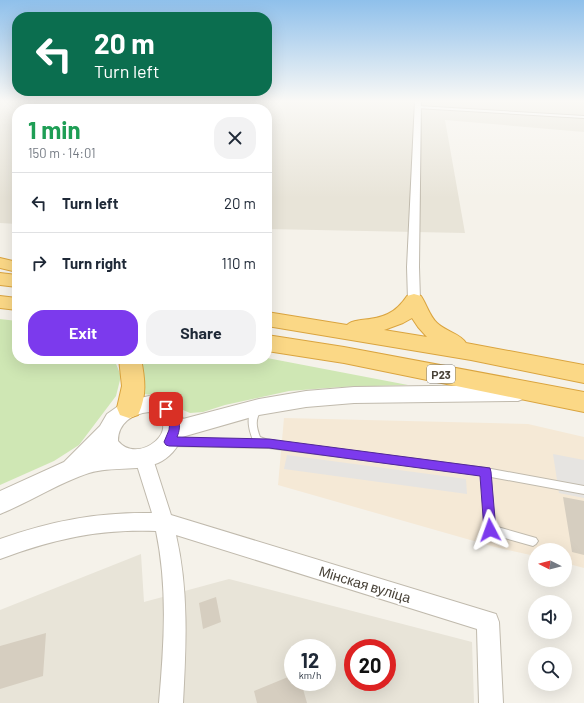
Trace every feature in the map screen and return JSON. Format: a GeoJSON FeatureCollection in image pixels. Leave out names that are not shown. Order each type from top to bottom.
{"type":"FeatureCollection","features":[{"type":"Feature","properties":{"kind":"highway"},"geometry":{"type":"LineString","coordinates":[[0,263],[12,266]]}},
{"type":"Feature","properties":{"kind":"highway"},"geometry":{"type":"LineString","coordinates":[[0,279],[12,280]]}},
{"type":"Feature","properties":{"kind":"highway"},"geometry":{"type":"LineString","coordinates":[[326,328],[350,329],[384,323],[398,318],[408,310],[414,300]]}},
{"type":"Feature","properties":{"kind":"highway"},"geometry":{"type":"LineString","coordinates":[[414,300],[426,325],[437,335],[471,352]]}},
{"type":"Feature","properties":{"kind":"highway"},"geometry":{"type":"LineString","coordinates":[[0,302],[12,303]]}},
{"type":"Feature","properties":{"kind":"highway","name":"Р23"},"geometry":{"type":"LineString","coordinates":[[272,320],[471,352],[584,374]]}},
{"type":"Feature","properties":{"kind":"highway","name":"Р23"},"geometry":{"type":"LineString","coordinates":[[272,344],[344,355],[584,402]]}},
{"type":"Feature","properties":{"kind":"highway"},"geometry":{"type":"LineString","coordinates":[[129,408],[134,386],[131,364]]}},
{"type":"Feature","properties":{"kind":"street"},"geometry":{"type":"LineString","coordinates":[[414,300],[413,267],[417,133]]}},
{"type":"Feature","properties":{"kind":"street"},"geometry":{"type":"LineString","coordinates":[[172,436],[259,407],[306,399],[354,395],[538,393]]}},
{"type":"Feature","properties":{"kind":"street"},"geometry":{"type":"LineString","coordinates":[[0,503],[64,472],[91,463],[136,459],[154,455],[163,449],[172,436],[175,421],[172,414],[162,407],[149,404],[129,408],[112,422],[108,432],[107,441],[110,450],[118,456],[136,459]]}},
{"type":"Feature","properties":{"kind":"street"},"geometry":{"type":"LineString","coordinates":[[64,472],[92,450],[108,432]]}},
{"type":"Feature","properties":{"kind":"street"},"geometry":{"type":"LineString","coordinates":[[136,459],[164,522],[171,555],[175,598],[175,641],[170,703]]}},
{"type":"Feature","properties":{"kind":"street","name":"Мінская вуліца"},"geometry":{"type":"LineString","coordinates":[[0,549],[60,530],[84,525],[132,521],[164,522],[488,622],[491,703]]}},
{"type":"Feature","properties":{"kind":"lane"},"geometry":{"type":"LineString","coordinates":[[259,407],[253,416],[252,427],[257,438],[269,444]]}},
{"type":"Feature","properties":{"kind":"lane"},"geometry":{"type":"LineString","coordinates":[[172,436],[269,444],[486,472],[584,490]]}},
{"type":"Feature","properties":{"kind":"lane"},"geometry":{"type":"LineString","coordinates":[[486,472],[490,530],[533,541]]}},
{"type":"Feature","properties":{"kind":"shaded area"},"geometry":{"type":"Polygon","coordinates":[[[0,133],[12,133],[12,224],[0,223],[0,133]]]}},
{"type":"Feature","properties":{"kind":"shaded area"},"geometry":{"type":"Polygon","coordinates":[[[272,133],[447,133],[465,233],[272,229],[272,133]]]}},
{"type":"Feature","properties":{"kind":"shaded area"},"geometry":{"type":"Polygon","coordinates":[[[284,418],[528,424],[584,437],[584,568],[572,565],[572,543],[528,543],[528,554],[495,547],[278,485],[284,418]]]}},
{"type":"Feature","properties":{"kind":"shaded area"},"geometry":{"type":"Polygon","coordinates":[[[553,454],[584,460],[584,498],[559,493],[553,454]]]}},
{"type":"Feature","properties":{"kind":"shaded area"},"geometry":{"type":"Polygon","coordinates":[[[287,455],[466,479],[467,494],[284,469],[287,455]]]}},
{"type":"Feature","properties":{"kind":"shaded area"},"geometry":{"type":"Polygon","coordinates":[[[141,554],[144,602],[229,579],[472,642],[474,703],[0,703],[0,610],[141,554]]]}},
{"type":"Feature","properties":{"kind":"green space"},"geometry":{"type":"Polygon","coordinates":[[[0,319],[12,320],[12,364],[116,364],[121,376],[116,396],[79,445],[54,461],[0,485],[0,319]]]}},
{"type":"Feature","properties":{"kind":"green space"},"geometry":{"type":"Polygon","coordinates":[[[272,359],[408,385],[341,387],[289,391],[225,405],[203,412],[190,413],[183,410],[178,403],[165,396],[143,394],[140,364],[272,364],[272,359]]]}},
{"type":"Feature","properties":{"kind":"building"},"geometry":{"type":"Polygon","coordinates":[[[563,497],[584,501],[584,555],[572,552],[572,543],[571,543],[563,497]]]}},
{"type":"Feature","properties":{"kind":"building"},"geometry":{"type":"Polygon","coordinates":[[[216,597],[221,622],[203,629],[199,603],[216,597]]]}},
{"type":"Feature","properties":{"kind":"building"},"geometry":{"type":"Polygon","coordinates":[[[46,633],[43,676],[0,689],[0,646],[46,633]]]}},
{"type":"Feature","properties":{"kind":"building"},"geometry":{"type":"Polygon","coordinates":[[[284,679],[284,691],[304,691],[307,703],[257,703],[254,691],[284,679]]]}},
{"type":"Feature","properties":{"kind":"route"},"geometry":{"type":"LineString","coordinates":[[166,409],[172,414],[175,421],[175,430],[169,442],[269,444],[486,472],[490,530]]}}]}
